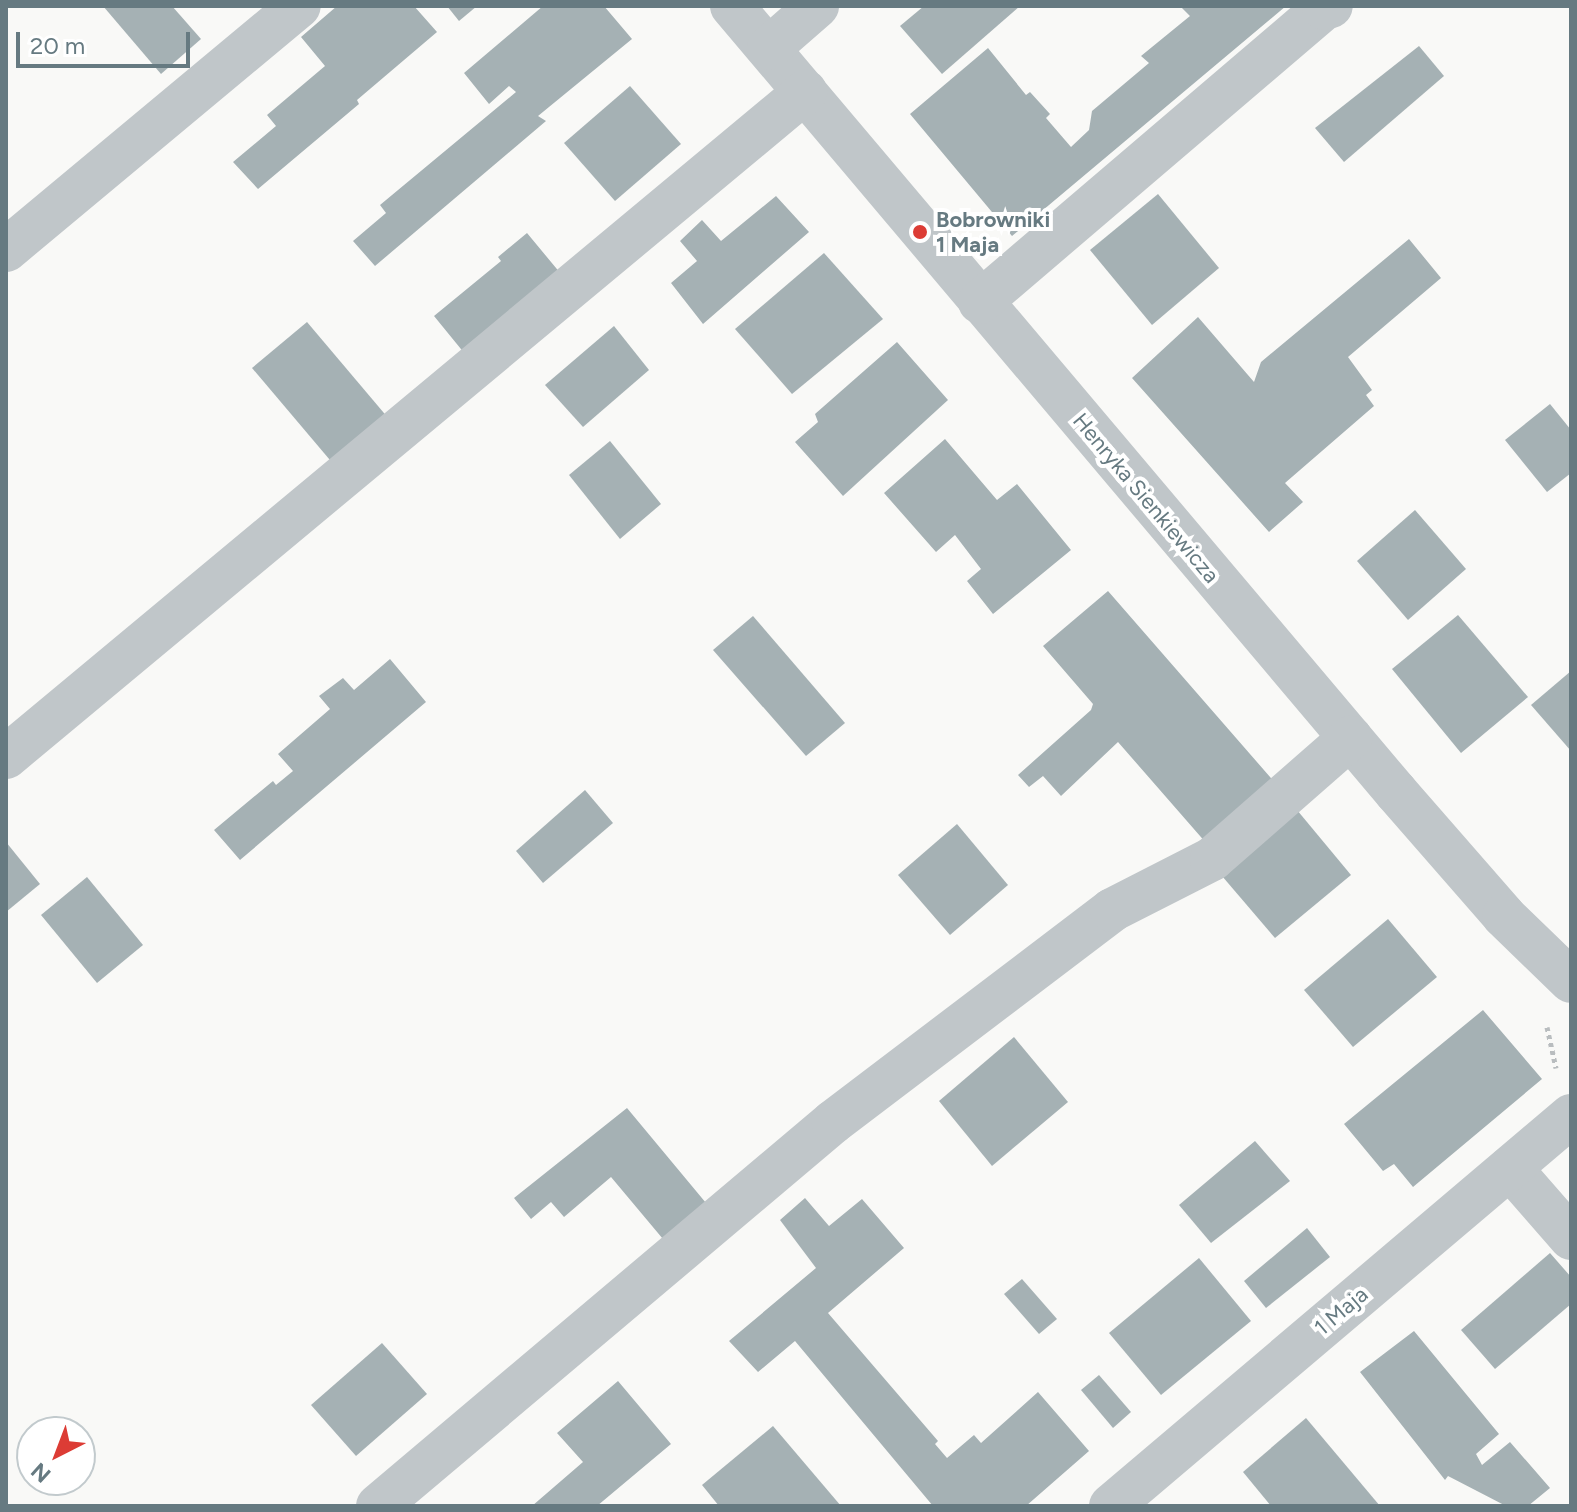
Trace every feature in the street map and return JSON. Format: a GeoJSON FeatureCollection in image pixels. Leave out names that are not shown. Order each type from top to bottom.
{"type":"FeatureCollection","features":[{"type":"Feature","properties":{"kind":"street"},"geometry":{"type":"LineString","coordinates":[[6,250],[299,6]]}},
{"type":"Feature","properties":{"kind":"street","name":"Henryka Sienkiewicza"},"geometry":{"type":"LineString","coordinates":[[732,6],[1350,738],[1504,916],[1571,981]]}},
{"type":"Feature","properties":{"kind":"street"},"geometry":{"type":"LineString","coordinates":[[769,48],[817,6]]}},
{"type":"Feature","properties":{"kind":"street"},"geometry":{"type":"LineString","coordinates":[[980,302],[1324,8],[1331,6]]}},
{"type":"Feature","properties":{"kind":"street"},"geometry":{"type":"LineString","coordinates":[[6,757],[805,92]]}},
{"type":"Feature","properties":{"kind":"street"},"geometry":{"type":"LineString","coordinates":[[378,1506],[833,1122],[1112,910],[1212,859],[1350,738]]}},
{"type":"Feature","properties":{"kind":"street","name":"1 Maja"},"geometry":{"type":"LineString","coordinates":[[1111,1506],[1571,1116]]}},
{"type":"Feature","properties":{"kind":"street"},"geometry":{"type":"LineString","coordinates":[[1510,1168],[1571,1238]]}},
{"type":"Feature","properties":{"kind":"building"},"geometry":{"type":"Polygon","coordinates":[[[103,6],[172,6],[201,39],[161,74],[103,6]]]}},
{"type":"Feature","properties":{"kind":"building"},"geometry":{"type":"Polygon","coordinates":[[[337,6],[414,6],[437,32],[357,100],[359,104],[258,189],[233,162],[276,126],[267,115],[325,66],[301,37],[337,6]]]}},
{"type":"Feature","properties":{"kind":"building"},"geometry":{"type":"Polygon","coordinates":[[[447,6],[477,6],[459,21],[447,6]]]}},
{"type":"Feature","properties":{"kind":"building"},"geometry":{"type":"Polygon","coordinates":[[[543,6],[604,6],[632,39],[538,116],[546,121],[375,266],[353,241],[386,213],[380,205],[516,92],[509,86],[489,104],[464,73],[543,6]]]}},
{"type":"Feature","properties":{"kind":"building"},"geometry":{"type":"Polygon","coordinates":[[[924,6],[1020,6],[942,74],[900,26],[924,6]]]}},
{"type":"Feature","properties":{"kind":"building"},"geometry":{"type":"Polygon","coordinates":[[[1180,6],[1286,6],[1012,236],[910,114],[988,48],[1026,95],[1030,92],[1050,114],[1046,118],[1071,147],[1089,130],[1092,111],[1149,63],[1141,56],[1190,16],[1180,6]]]}},
{"type":"Feature","properties":{"kind":"building"},"geometry":{"type":"Polygon","coordinates":[[[1419,46],[1444,76],[1344,162],[1315,128],[1419,46]]]}},
{"type":"Feature","properties":{"kind":"building"},"geometry":{"type":"Polygon","coordinates":[[[630,86],[681,144],[615,201],[564,143],[630,86]]]}},
{"type":"Feature","properties":{"kind":"building"},"geometry":{"type":"Polygon","coordinates":[[[1158,194],[1219,268],[1152,325],[1090,250],[1158,194]]]}},
{"type":"Feature","properties":{"kind":"building"},"geometry":{"type":"Polygon","coordinates":[[[776,196],[809,232],[703,324],[671,283],[697,261],[680,241],[702,220],[721,241],[776,196]]]}},
{"type":"Feature","properties":{"kind":"building"},"geometry":{"type":"Polygon","coordinates":[[[527,233],[561,274],[465,354],[434,316],[501,261],[498,257],[527,233]]]}},
{"type":"Feature","properties":{"kind":"building"},"geometry":{"type":"Polygon","coordinates":[[[1409,239],[1441,278],[1348,357],[1372,390],[1366,395],[1374,406],[1285,483],[1303,502],[1269,532],[1132,378],[1198,317],[1254,382],[1261,362],[1409,239]]]}},
{"type":"Feature","properties":{"kind":"building"},"geometry":{"type":"Polygon","coordinates":[[[824,253],[883,319],[792,394],[735,329],[824,253]]]}},
{"type":"Feature","properties":{"kind":"building"},"geometry":{"type":"Polygon","coordinates":[[[307,322],[389,419],[335,466],[252,368],[307,322]]]}},
{"type":"Feature","properties":{"kind":"building"},"geometry":{"type":"Polygon","coordinates":[[[614,326],[649,370],[583,427],[545,385],[614,326]]]}},
{"type":"Feature","properties":{"kind":"building"},"geometry":{"type":"Polygon","coordinates":[[[897,342],[948,400],[843,496],[795,442],[818,422],[815,414],[897,342]]]}},
{"type":"Feature","properties":{"kind":"building"},"geometry":{"type":"Polygon","coordinates":[[[1550,404],[1571,430],[1571,473],[1547,492],[1505,440],[1550,404]]]}},
{"type":"Feature","properties":{"kind":"building"},"geometry":{"type":"Polygon","coordinates":[[[945,439],[997,500],[1017,484],[1071,550],[993,614],[967,581],[981,569],[955,535],[936,552],[884,493],[945,439]]]}},
{"type":"Feature","properties":{"kind":"building"},"geometry":{"type":"Polygon","coordinates":[[[610,441],[661,504],[620,539],[569,475],[610,441]]]}},
{"type":"Feature","properties":{"kind":"building"},"geometry":{"type":"Polygon","coordinates":[[[1415,510],[1466,569],[1408,620],[1357,561],[1415,510]]]}},
{"type":"Feature","properties":{"kind":"building"},"geometry":{"type":"Polygon","coordinates":[[[1108,591],[1277,785],[1207,844],[1118,742],[1061,796],[1043,776],[1029,787],[1018,775],[1091,710],[1093,704],[1043,646],[1108,591]]]}},
{"type":"Feature","properties":{"kind":"building"},"geometry":{"type":"Polygon","coordinates":[[[1458,615],[1528,697],[1461,753],[1392,669],[1458,615]]]}},
{"type":"Feature","properties":{"kind":"building"},"geometry":{"type":"Polygon","coordinates":[[[753,616],[845,723],[806,756],[713,650],[753,616]]]}},
{"type":"Feature","properties":{"kind":"building"},"geometry":{"type":"Polygon","coordinates":[[[390,659],[426,702],[240,860],[214,830],[273,781],[276,785],[293,771],[278,754],[330,709],[319,696],[343,678],[354,690],[390,659]]]}},
{"type":"Feature","properties":{"kind":"building"},"geometry":{"type":"Polygon","coordinates":[[[1571,671],[1571,751],[1531,705],[1571,671]]]}},
{"type":"Feature","properties":{"kind":"building"},"geometry":{"type":"Polygon","coordinates":[[[585,790],[613,823],[543,883],[516,851],[585,790]]]}},
{"type":"Feature","properties":{"kind":"building"},"geometry":{"type":"Polygon","coordinates":[[[1297,810],[1351,875],[1275,938],[1222,876],[1297,810]]]}},
{"type":"Feature","properties":{"kind":"building"},"geometry":{"type":"Polygon","coordinates":[[[957,824],[1008,885],[950,935],[898,875],[957,824]]]}},
{"type":"Feature","properties":{"kind":"building"},"geometry":{"type":"Polygon","coordinates":[[[6,842],[40,884],[6,912],[6,842]]]}},
{"type":"Feature","properties":{"kind":"building"},"geometry":{"type":"Polygon","coordinates":[[[87,877],[143,945],[97,983],[41,915],[87,877]]]}},
{"type":"Feature","properties":{"kind":"building"},"geometry":{"type":"Polygon","coordinates":[[[1388,919],[1437,977],[1353,1047],[1304,990],[1388,919]]]}},
{"type":"Feature","properties":{"kind":"building"},"geometry":{"type":"Polygon","coordinates":[[[1483,1010],[1542,1079],[1413,1187],[1394,1164],[1383,1171],[1344,1124],[1483,1010]]]}},
{"type":"Feature","properties":{"kind":"building"},"geometry":{"type":"Polygon","coordinates":[[[1014,1037],[1068,1102],[992,1166],[939,1101],[1014,1037]]]}},
{"type":"Feature","properties":{"kind":"building"},"geometry":{"type":"Polygon","coordinates":[[[627,1108],[711,1209],[668,1245],[611,1177],[564,1217],[551,1202],[531,1219],[514,1198],[627,1108]]]}},
{"type":"Feature","properties":{"kind":"building"},"geometry":{"type":"Polygon","coordinates":[[[1255,1141],[1290,1181],[1211,1243],[1179,1205],[1255,1141]]]}},
{"type":"Feature","properties":{"kind":"building"},"geometry":{"type":"Polygon","coordinates":[[[805,1198],[829,1226],[862,1199],[904,1248],[828,1313],[938,1441],[935,1444],[947,1458],[974,1435],[981,1443],[1038,1392],[1089,1451],[1026,1506],[933,1506],[795,1341],[758,1372],[729,1341],[816,1268],[780,1220],[805,1198]]]}},
{"type":"Feature","properties":{"kind":"building"},"geometry":{"type":"Polygon","coordinates":[[[1307,1228],[1330,1257],[1266,1308],[1244,1281],[1307,1228]]]}},
{"type":"Feature","properties":{"kind":"building"},"geometry":{"type":"Polygon","coordinates":[[[1550,1253],[1571,1277],[1571,1304],[1495,1369],[1461,1330],[1550,1253]]]}},
{"type":"Feature","properties":{"kind":"building"},"geometry":{"type":"Polygon","coordinates":[[[1199,1258],[1251,1321],[1161,1395],[1109,1333],[1199,1258]]]}},
{"type":"Feature","properties":{"kind":"building"},"geometry":{"type":"Polygon","coordinates":[[[1022,1279],[1057,1319],[1039,1334],[1004,1294],[1022,1279]]]}},
{"type":"Feature","properties":{"kind":"building"},"geometry":{"type":"Polygon","coordinates":[[[1414,1331],[1499,1434],[1476,1454],[1482,1465],[1510,1442],[1550,1488],[1528,1506],[1506,1506],[1448,1476],[1445,1480],[1360,1372],[1414,1331]]]}},
{"type":"Feature","properties":{"kind":"building"},"geometry":{"type":"Polygon","coordinates":[[[382,1343],[427,1394],[356,1456],[311,1405],[382,1343]]]}},
{"type":"Feature","properties":{"kind":"building"},"geometry":{"type":"Polygon","coordinates":[[[1099,1375],[1131,1412],[1113,1428],[1081,1390],[1099,1375]]]}},
{"type":"Feature","properties":{"kind":"building"},"geometry":{"type":"Polygon","coordinates":[[[618,1381],[671,1444],[597,1506],[532,1506],[583,1462],[557,1433],[618,1381]]]}},
{"type":"Feature","properties":{"kind":"building"},"geometry":{"type":"Polygon","coordinates":[[[1306,1418],[1380,1506],[1271,1506],[1243,1472],[1306,1418]]]}},
{"type":"Feature","properties":{"kind":"building"},"geometry":{"type":"Polygon","coordinates":[[[773,1426],[841,1506],[719,1506],[702,1485],[773,1426]]]}},
{"type":"Feature","properties":{"kind":"place","name":"Bobrowniki 1 Maja"},"geometry":{"type":"Point","coordinates":[920,232]}}]}
